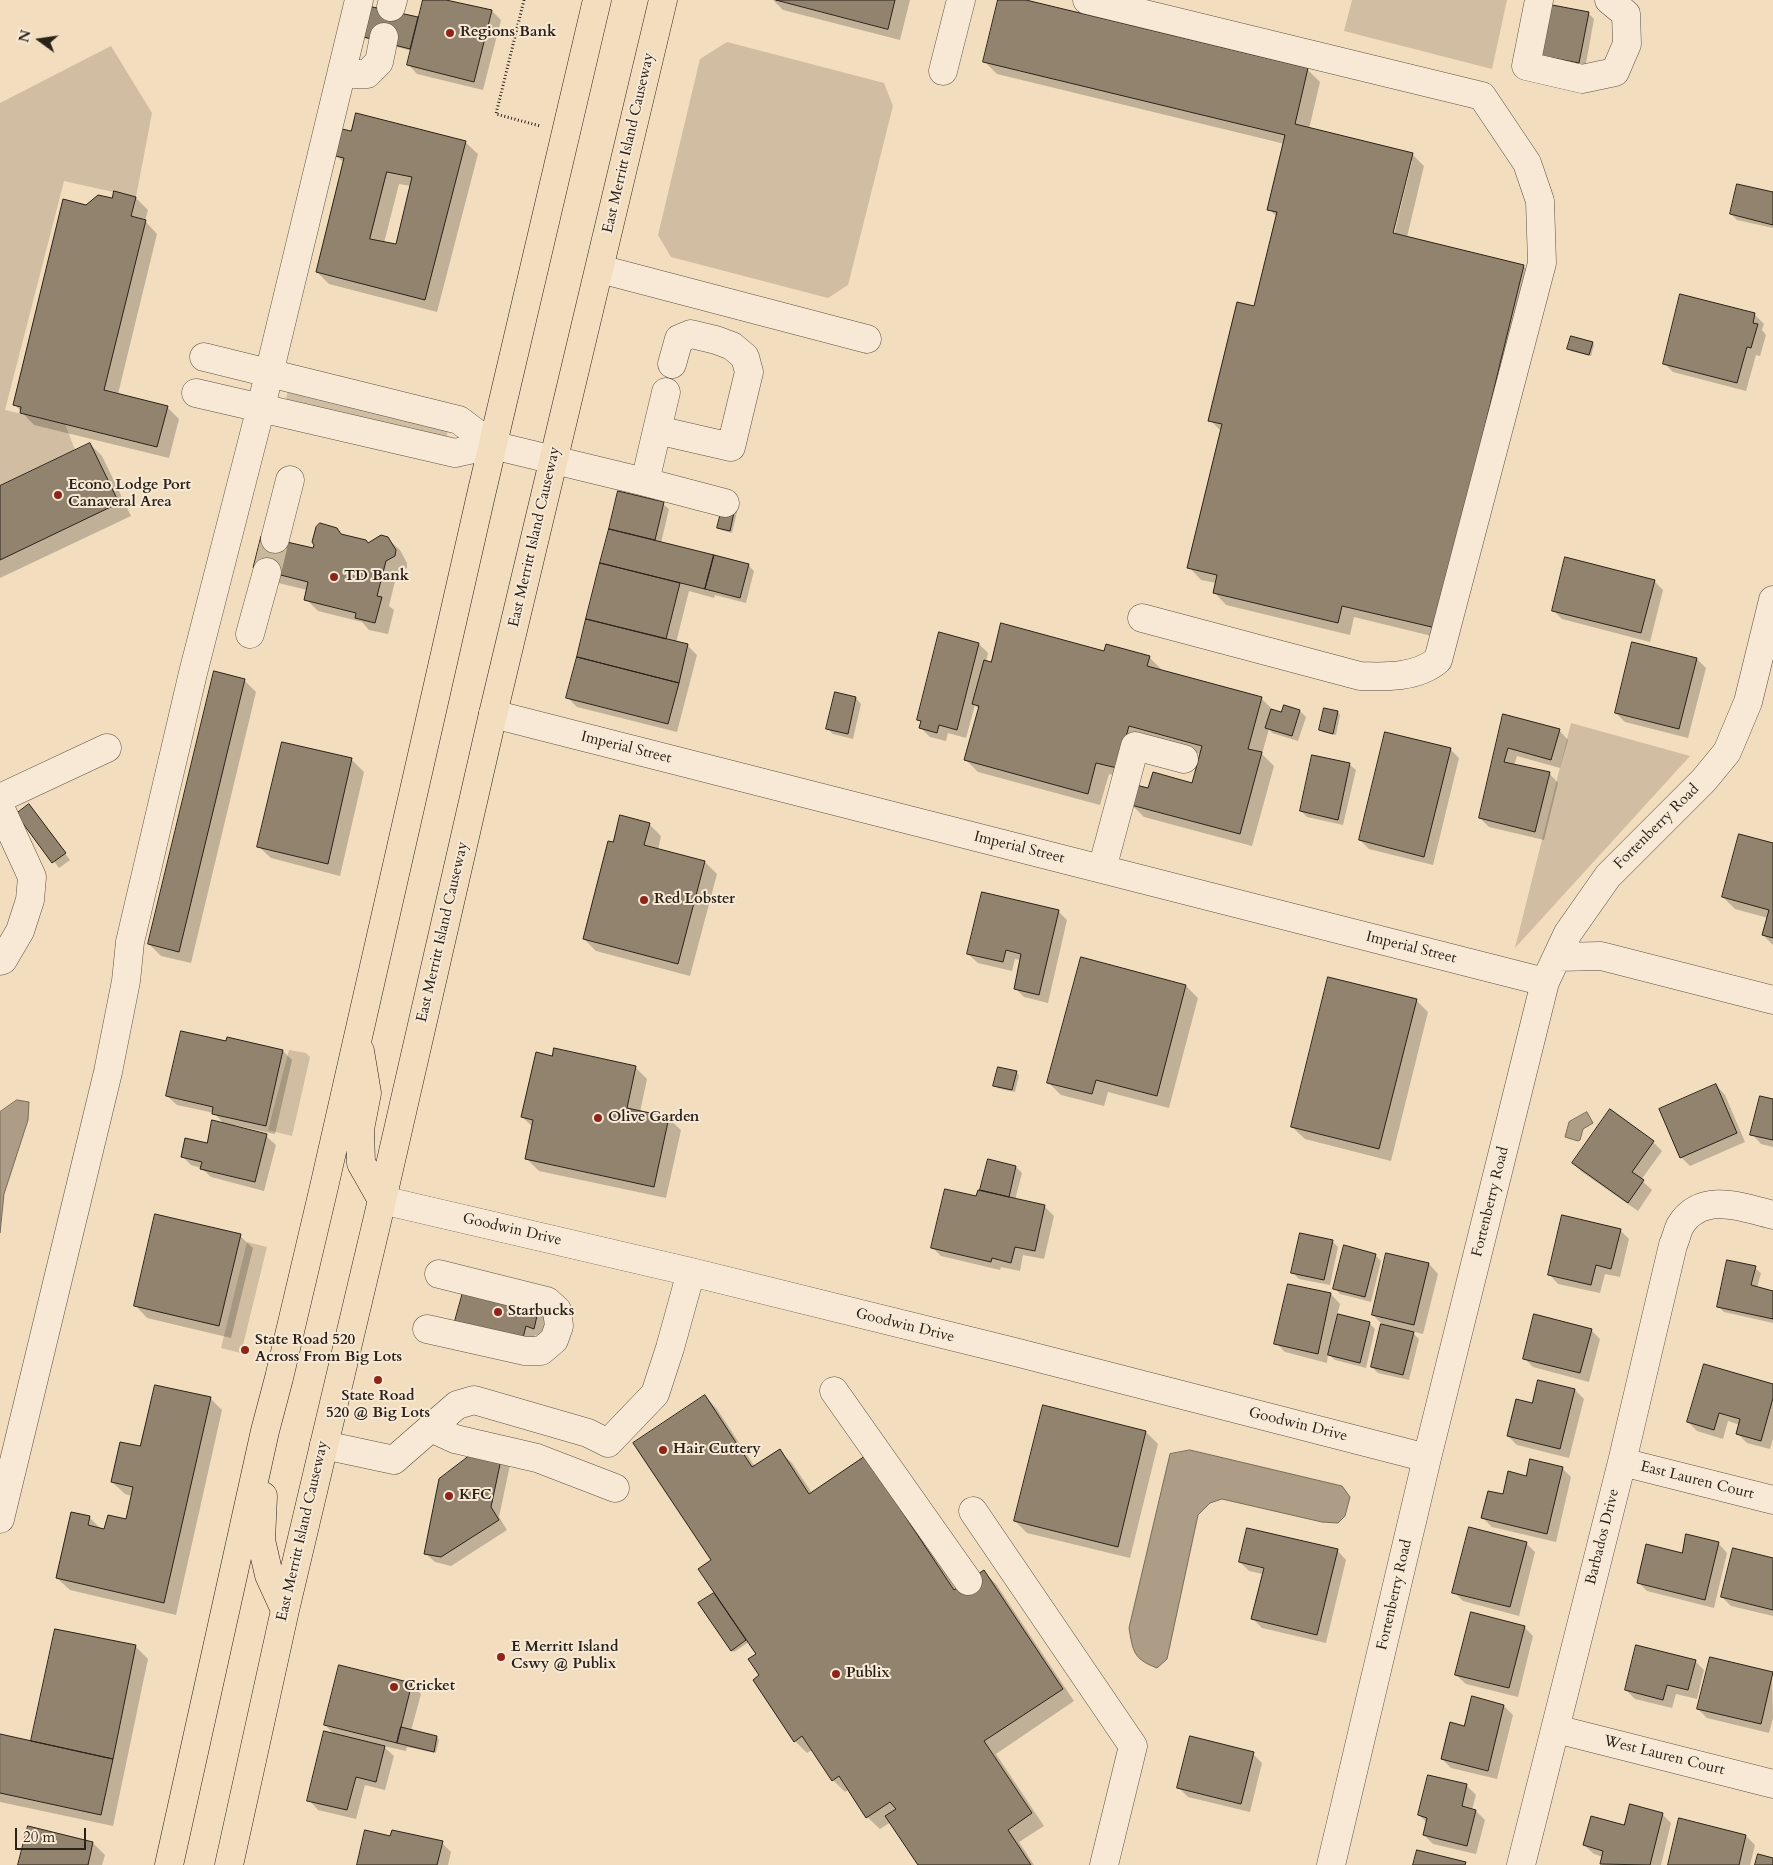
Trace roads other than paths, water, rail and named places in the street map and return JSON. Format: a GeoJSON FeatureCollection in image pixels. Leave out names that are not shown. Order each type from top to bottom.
{"type":"FeatureCollection","features":[{"type":"Feature","properties":{"kind":"main road"},"geometry":{"type":"LineString","coordinates":[[168,1865],[265,1431],[358,1037],[492,445],[598,0]]}},
{"type":"Feature","properties":{"kind":"main road","name":"East Merritt Island Causeway"},"geometry":{"type":"LineString","coordinates":[[229,1865],[285,1610],[382,1200],[493,714],[663,0]]}},
{"type":"Feature","properties":{"kind":"main road"},"geometry":{"type":"LineString","coordinates":[[358,1037],[367,1093],[360,1129],[361,1163],[382,1200]]}},
{"type":"Feature","properties":{"kind":"main road"},"geometry":{"type":"LineString","coordinates":[[265,1431],[261,1540],[269,1575],[285,1610]]}},
{"type":"Feature","properties":{"kind":"street"},"geometry":{"type":"LineString","coordinates":[[0,1519],[108,1072],[126,981],[130,942],[193,673],[261,407],[359,0]]}},
{"type":"Feature","properties":{"kind":"street"},"geometry":{"type":"LineString","coordinates":[[943,71],[961,0]]}},
{"type":"Feature","properties":{"kind":"street"},"geometry":{"type":"LineString","coordinates":[[1088,0],[1482,96],[1527,163],[1540,200],[1542,263],[1438,660],[1431,666],[1413,672],[1385,677],[1360,676],[1142,618]]}},
{"type":"Feature","properties":{"kind":"street"},"geometry":{"type":"LineString","coordinates":[[1539,0],[1526,66],[1582,79],[1615,72],[1627,44],[1626,14],[1609,0]]}},
{"type":"Feature","properties":{"kind":"street"},"geometry":{"type":"LineString","coordinates":[[342,70],[355,74],[367,74],[378,62],[384,37]]}},
{"type":"Feature","properties":{"kind":"street"},"geometry":{"type":"LineString","coordinates":[[600,269],[867,339]]}},
{"type":"Feature","properties":{"kind":"street"},"geometry":{"type":"LineString","coordinates":[[657,430],[731,447],[749,372],[745,357],[732,346],[691,334],[679,339],[672,364]]}},
{"type":"Feature","properties":{"kind":"street"},"geometry":{"type":"LineString","coordinates":[[204,357],[460,420],[492,445],[725,503]]}},
{"type":"Feature","properties":{"kind":"street"},"geometry":{"type":"LineString","coordinates":[[645,482],[666,392]]}},
{"type":"Feature","properties":{"kind":"street"},"geometry":{"type":"LineString","coordinates":[[196,393],[455,453],[492,445]]}},
{"type":"Feature","properties":{"kind":"street"},"geometry":{"type":"LineString","coordinates":[[275,539],[290,480]]}},
{"type":"Feature","properties":{"kind":"street"},"geometry":{"type":"LineString","coordinates":[[250,634],[267,572]]}},
{"type":"Feature","properties":{"kind":"street","name":"Fortenberry Road"},"geometry":{"type":"LineString","coordinates":[[1331,1865],[1427,1458],[1545,982],[1568,933],[1608,876],[1704,780],[1727,752],[1748,702],[1773,600]]}},
{"type":"Feature","properties":{"kind":"street","name":"Imperial Street"},"geometry":{"type":"LineString","coordinates":[[493,714],[1545,982]]}},
{"type":"Feature","properties":{"kind":"street"},"geometry":{"type":"LineString","coordinates":[[1102,869],[1135,746],[1184,759]]}},
{"type":"Feature","properties":{"kind":"street"},"geometry":{"type":"LineString","coordinates":[[0,798],[107,748]]}},
{"type":"Feature","properties":{"kind":"street"},"geometry":{"type":"LineString","coordinates":[[0,807],[32,877],[30,900],[20,931],[3,960],[0,961]]}},
{"type":"Feature","properties":{"kind":"street"},"geometry":{"type":"LineString","coordinates":[[1557,957],[1601,956],[1773,1000]]}},
{"type":"Feature","properties":{"kind":"street","name":"Goodwin Drive"},"geometry":{"type":"LineString","coordinates":[[382,1200],[691,1272],[1015,1352],[1427,1458]]}},
{"type":"Feature","properties":{"kind":"street","name":"Barbados Drive"},"geometry":{"type":"LineString","coordinates":[[1521,1865],[1622,1462],[1673,1245],[1680,1227],[1692,1212],[1708,1205],[1727,1204],[1773,1215]]}},
{"type":"Feature","properties":{"kind":"street"},"geometry":{"type":"LineString","coordinates":[[608,1443],[655,1394],[691,1272]]}},
{"type":"Feature","properties":{"kind":"street"},"geometry":{"type":"LineString","coordinates":[[427,1329],[525,1351],[541,1351],[554,1340],[559,1326],[556,1310],[548,1301],[440,1274]]}},
{"type":"Feature","properties":{"kind":"street"},"geometry":{"type":"LineString","coordinates":[[834,1391],[968,1581]]}},
{"type":"Feature","properties":{"kind":"street"},"geometry":{"type":"LineString","coordinates":[[324,1445],[394,1460],[457,1405],[474,1400],[588,1433],[608,1443]]}},
{"type":"Feature","properties":{"kind":"street"},"geometry":{"type":"LineString","coordinates":[[431,1428],[455,1439],[537,1458],[615,1488],[608,1443]]}},
{"type":"Feature","properties":{"kind":"street","name":"East Lauren Court"},"geometry":{"type":"LineString","coordinates":[[1622,1462],[1773,1500]]}},
{"type":"Feature","properties":{"kind":"street"},"geometry":{"type":"LineString","coordinates":[[973,1511],[1133,1746],[1104,1865]]}},
{"type":"Feature","properties":{"kind":"street","name":"West Lauren Court"},"geometry":{"type":"LineString","coordinates":[[1556,1729],[1773,1784]]}},
{"type":"Feature","properties":{"kind":"tunnel"},"geometry":{"type":"LineString","coordinates":[[267,572],[275,539]]}},
{"type":"Feature","properties":{"kind":"place","name":"Regions Bank"},"geometry":{"type":"Point","coordinates":[450,33]}},
{"type":"Feature","properties":{"kind":"place","name":"Econo Lodge Port Canaveral Area"},"geometry":{"type":"Point","coordinates":[58,495]}},
{"type":"Feature","properties":{"kind":"place","name":"TD Bank"},"geometry":{"type":"Point","coordinates":[334,577]}},
{"type":"Feature","properties":{"kind":"place","name":"Red Lobster"},"geometry":{"type":"Point","coordinates":[644,900]}},
{"type":"Feature","properties":{"kind":"place","name":"Olive Garden"},"geometry":{"type":"Point","coordinates":[598,1118]}},
{"type":"Feature","properties":{"kind":"place","name":"Starbucks"},"geometry":{"type":"Point","coordinates":[498,1312]}},
{"type":"Feature","properties":{"kind":"place","name":"State Road 520 Across From Big Lots"},"geometry":{"type":"Point","coordinates":[245,1350]}},
{"type":"Feature","properties":{"kind":"place","name":"State Road 520 @ Big Lots"},"geometry":{"type":"Point","coordinates":[378,1380]}},
{"type":"Feature","properties":{"kind":"place","name":"Hair Cuttery"},"geometry":{"type":"Point","coordinates":[663,1450]}},
{"type":"Feature","properties":{"kind":"place","name":"KFC"},"geometry":{"type":"Point","coordinates":[449,1496]}},
{"type":"Feature","properties":{"kind":"place","name":"E Merritt Island Cswy @ Publix"},"geometry":{"type":"Point","coordinates":[501,1657]}},
{"type":"Feature","properties":{"kind":"place","name":"Publix"},"geometry":{"type":"Point","coordinates":[836,1674]}},
{"type":"Feature","properties":{"kind":"place","name":"Cricket"},"geometry":{"type":"Point","coordinates":[394,1687]}}]}
